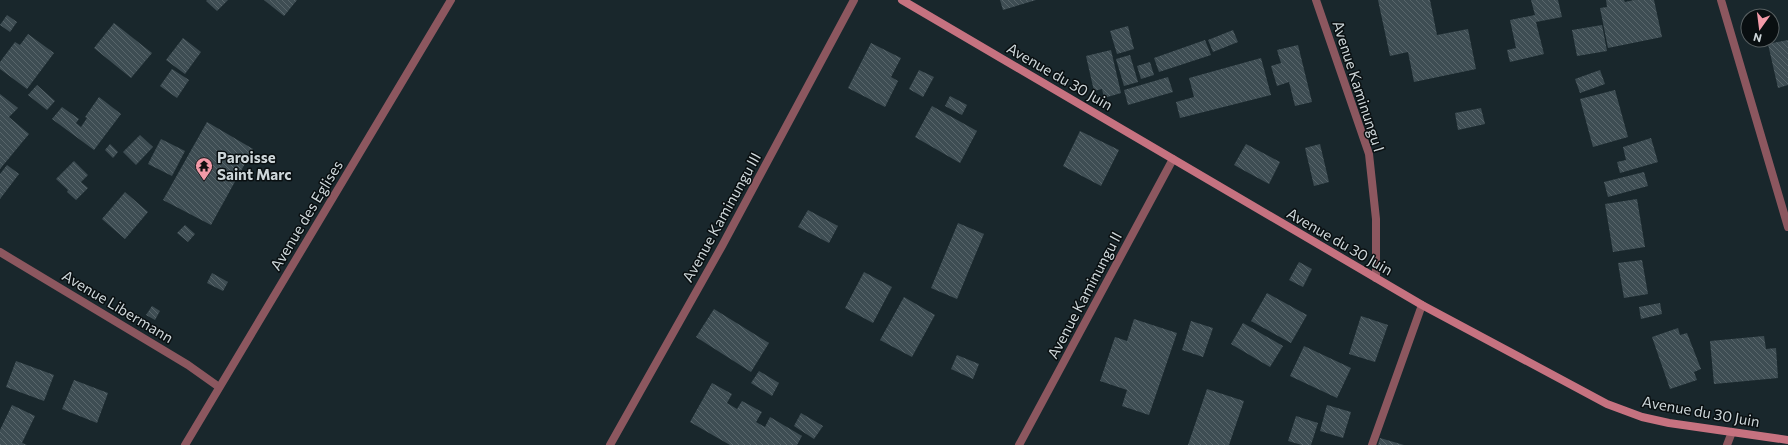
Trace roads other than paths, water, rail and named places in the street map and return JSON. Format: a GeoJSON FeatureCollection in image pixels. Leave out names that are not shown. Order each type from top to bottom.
{"type":"FeatureCollection","features":[{"type":"Feature","properties":{"kind":"street","name":"Avenue des Eglises"},"geometry":{"type":"LineString","coordinates":[[185,445],[451,0]]}},
{"type":"Feature","properties":{"kind":"street","name":"Avenue Kaminungu III"},"geometry":{"type":"LineString","coordinates":[[610,445],[722,246],[854,0]]}},
{"type":"Feature","properties":{"kind":"street","name":"Avenue du 30 Juin"},"geometry":{"type":"LineString","coordinates":[[902,0],[1422,305],[1607,404],[1642,417],[1670,423],[1788,440]]}},
{"type":"Feature","properties":{"kind":"street","name":"Avenue Kaminungu I"},"geometry":{"type":"LineString","coordinates":[[1316,0],[1368,154],[1376,220],[1376,278]]}},
{"type":"Feature","properties":{"kind":"street"},"geometry":{"type":"LineString","coordinates":[[1720,0],[1788,227]]}},
{"type":"Feature","properties":{"kind":"street","name":"Avenue Kaminungu II"},"geometry":{"type":"LineString","coordinates":[[1019,445],[1173,159]]}},
{"type":"Feature","properties":{"kind":"street","name":"Avenue Libermann"},"geometry":{"type":"LineString","coordinates":[[0,252],[188,365],[219,387]]}},
{"type":"Feature","properties":{"kind":"street"},"geometry":{"type":"LineString","coordinates":[[1372,445],[1422,305]]}},
{"type":"Feature","properties":{"kind":"street"},"geometry":{"type":"LineString","coordinates":[[1727,445],[1732,432]]}},
{"type":"Feature","properties":{"kind":"place","name":"Paroisse Saint Marc"},"geometry":{"type":"Point","coordinates":[204,181]}}]}
